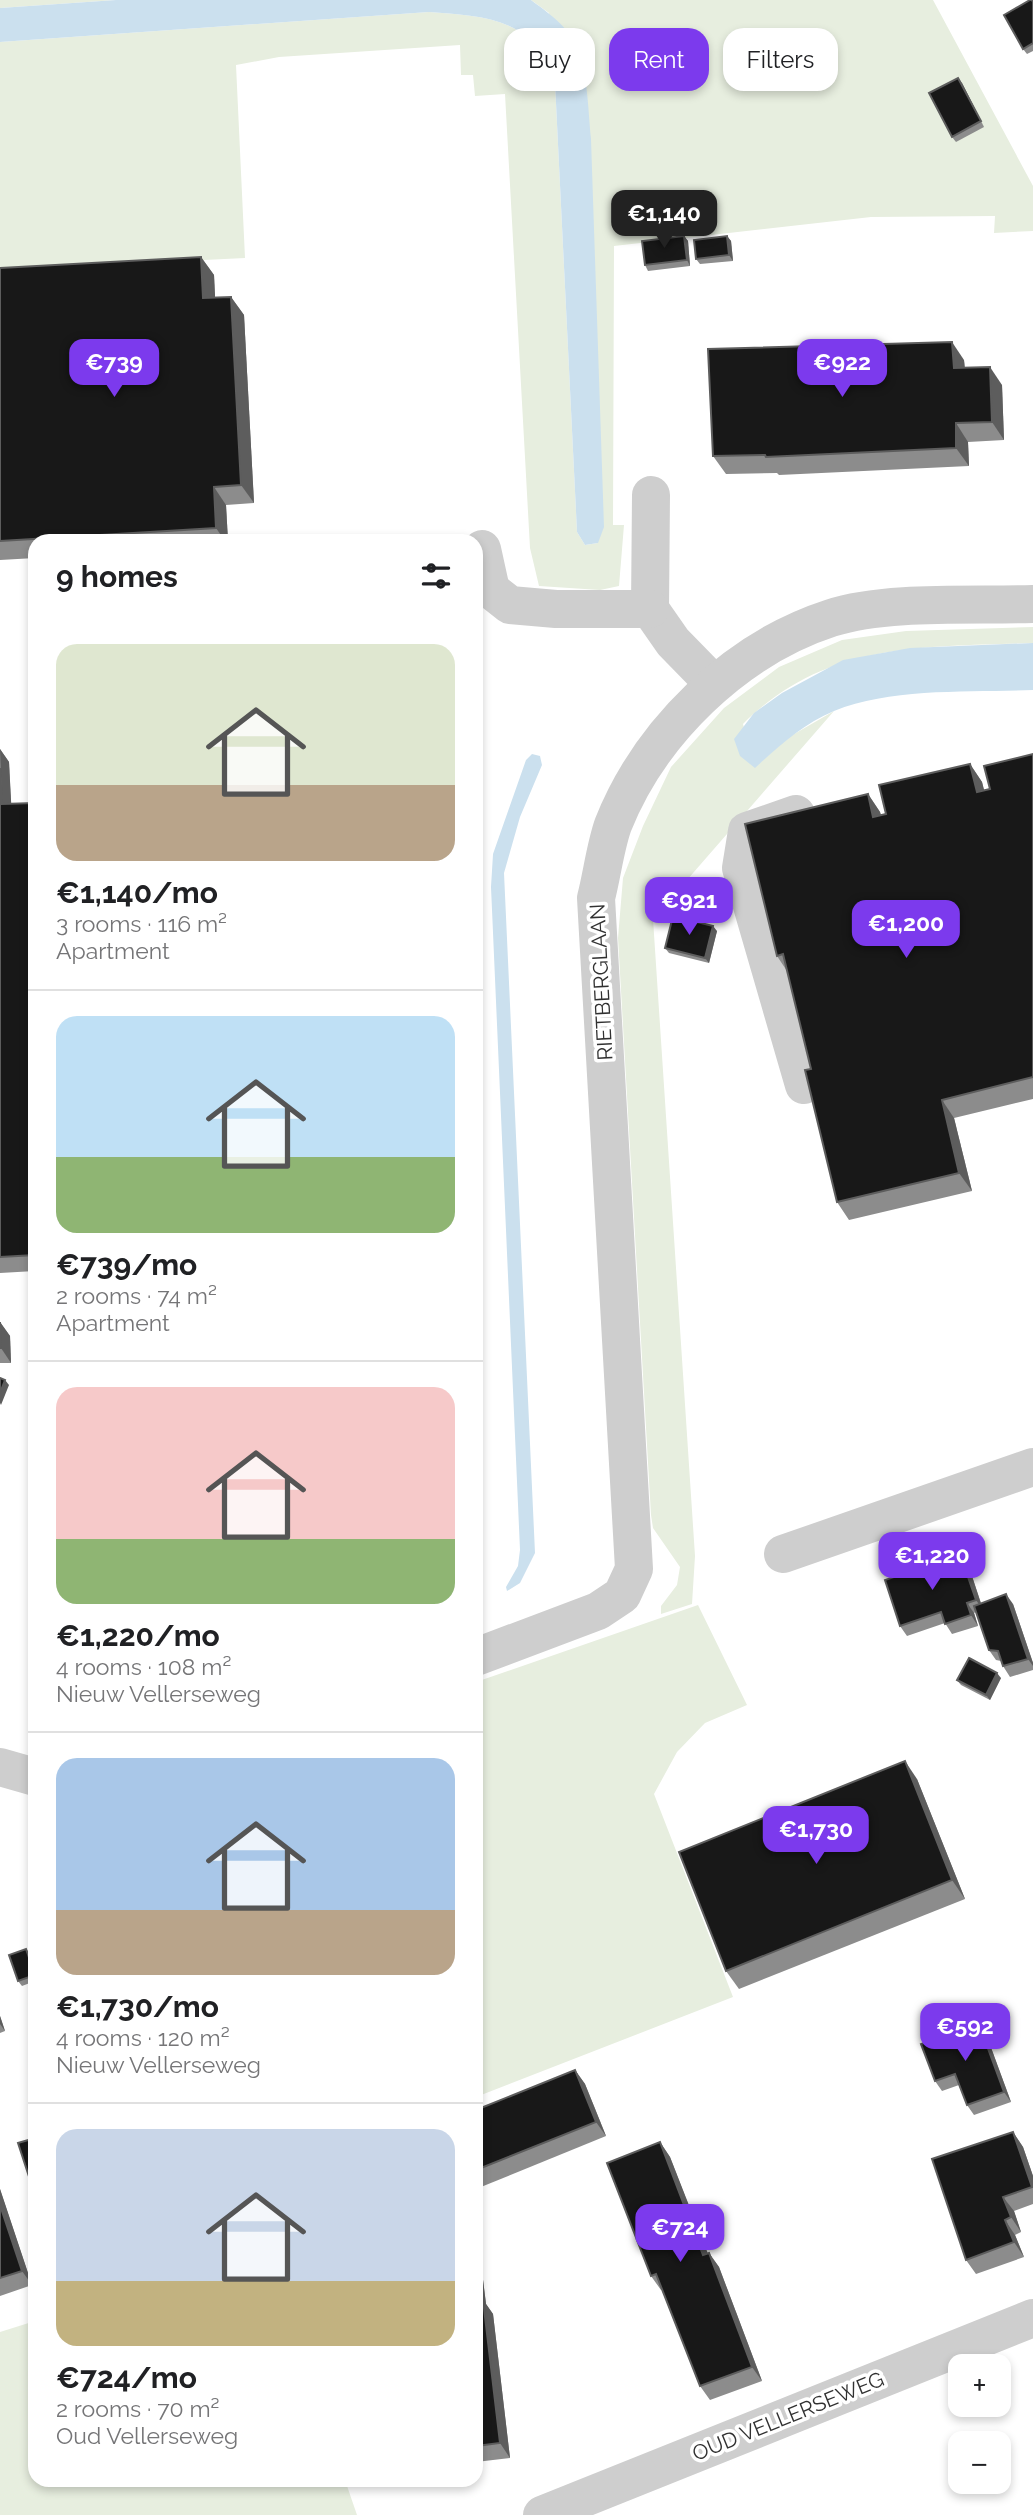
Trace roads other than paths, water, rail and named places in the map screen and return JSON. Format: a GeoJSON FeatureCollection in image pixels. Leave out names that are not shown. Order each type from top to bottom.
{"type":"FeatureCollection","features":[{"type":"Feature","properties":{"kind":"street"},"geometry":{"type":"LineString","coordinates":[[651,495],[650,609],[673,642],[714,684]]}},
{"type":"Feature","properties":{"kind":"street"},"geometry":{"type":"LineString","coordinates":[[483,553],[491,590],[510,605],[556,609],[650,609]]}},
{"type":"Feature","properties":{"kind":"street","name":"RIETBERGLAAN"},"geometry":{"type":"LineString","coordinates":[[483,1654],[598,1611],[622,1595],[634,1569],[596,898],[613,826],[650,755],[714,684],[772,642],[832,617],[887,608],[1033,604]]}},
{"type":"Feature","properties":{"kind":"street"},"geometry":{"type":"LineString","coordinates":[[804,1085],[741,868],[747,831],[811,809]]}},
{"type":"Feature","properties":{"kind":"street"},"geometry":{"type":"LineString","coordinates":[[783,1554],[1033,1467]]}},
{"type":"Feature","properties":{"kind":"street"},"geometry":{"type":"LineString","coordinates":[[0,1767],[28,1775]]}},
{"type":"Feature","properties":{"kind":"street","name":"OUD VELLERSEWEG"},"geometry":{"type":"LineString","coordinates":[[542,2515],[1033,2318]]}},
{"type":"Feature","properties":{"kind":"water"},"geometry":{"type":"Polygon","coordinates":[[[116,0],[531,0],[564,28],[513,28],[476,17],[429,12],[0,42],[0,8],[116,0]]]}},
{"type":"Feature","properties":{"kind":"water"},"geometry":{"type":"Polygon","coordinates":[[[555,91],[587,91],[591,139],[604,527],[598,543],[585,545],[577,532],[555,91]]]}},
{"type":"Feature","properties":{"kind":"water"},"geometry":{"type":"Polygon","coordinates":[[[1033,643],[1033,690],[932,693],[857,703],[812,722],[755,768],[740,756],[734,739],[754,713],[782,693],[843,660],[910,648],[1033,643]]]}},
{"type":"Feature","properties":{"kind":"water"},"geometry":{"type":"Polygon","coordinates":[[[532,754],[540,756],[542,765],[520,817],[504,873],[535,1553],[520,1583],[507,1591],[506,1587],[518,1566],[520,1550],[491,887],[493,854],[526,760],[532,754]]]}}]}
